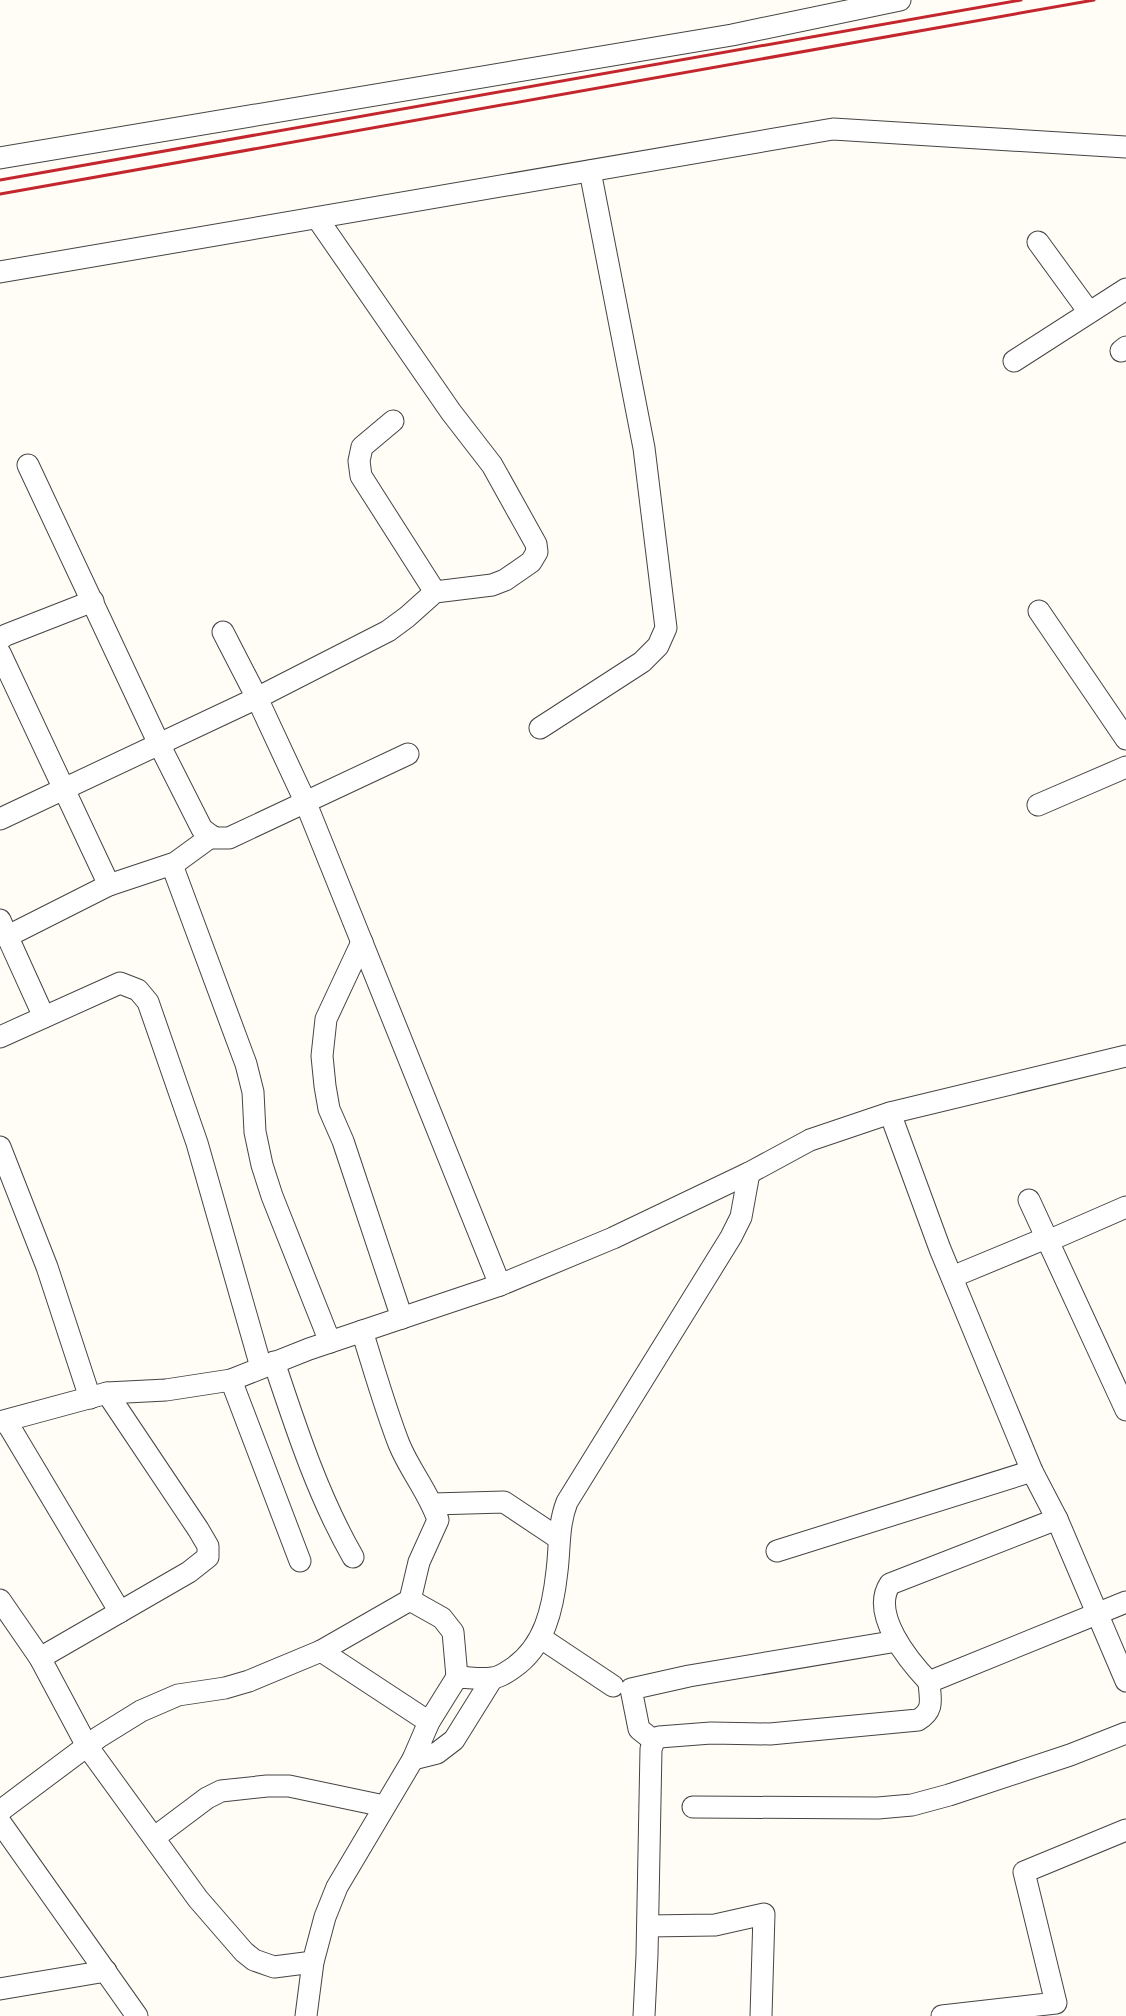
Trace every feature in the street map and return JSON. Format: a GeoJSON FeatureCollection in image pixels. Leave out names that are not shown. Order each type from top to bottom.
{"type":"FeatureCollection","features":[{"type":"Feature","properties":{"kind":"street"},"geometry":{"type":"LineString","coordinates":[[0,158],[724,36],[900,0]]}},
{"type":"Feature","properties":{"kind":"street"},"geometry":{"type":"LineString","coordinates":[[0,272],[834,129],[1126,147]]}},
{"type":"Feature","properties":{"kind":"street"},"geometry":{"type":"LineString","coordinates":[[540,728],[642,662],[658,646],[666,628],[644,448],[590,171]]}},
{"type":"Feature","properties":{"kind":"street"},"geometry":{"type":"LineString","coordinates":[[0,819],[257,698],[388,631],[407,617],[435,592],[492,585],[505,580],[532,562],[537,552],[536,544],[492,465],[451,412],[317,218]]}},
{"type":"Feature","properties":{"kind":"street"},"geometry":{"type":"LineString","coordinates":[[1038,242],[1089,312]]}},
{"type":"Feature","properties":{"kind":"street"},"geometry":{"type":"LineString","coordinates":[[1014,361],[1126,289]]}},
{"type":"Feature","properties":{"kind":"street"},"geometry":{"type":"LineString","coordinates":[[393,421],[362,448],[360,460],[361,476],[435,592]]}},
{"type":"Feature","properties":{"kind":"street"},"geometry":{"type":"LineString","coordinates":[[28,465],[159,744],[202,829],[212,836],[229,838],[305,801],[408,754]]}},
{"type":"Feature","properties":{"kind":"street"},"geometry":{"type":"LineString","coordinates":[[0,639],[6,635],[93,601]]}},
{"type":"Feature","properties":{"kind":"street"},"geometry":{"type":"LineString","coordinates":[[1039,611],[1126,740]]}},
{"type":"Feature","properties":{"kind":"street"},"geometry":{"type":"LineString","coordinates":[[223,632],[257,698],[305,801],[500,1285]]}},
{"type":"Feature","properties":{"kind":"street"},"geometry":{"type":"LineString","coordinates":[[0,654],[109,885]]}},
{"type":"Feature","properties":{"kind":"street"},"geometry":{"type":"LineString","coordinates":[[1038,804],[1126,767]]}},
{"type":"Feature","properties":{"kind":"street"},"geometry":{"type":"LineString","coordinates":[[44,1017],[5,935],[109,885],[175,863],[212,836]]}},
{"type":"Feature","properties":{"kind":"street"},"geometry":{"type":"LineString","coordinates":[[175,873],[246,1064],[253,1092],[255,1132],[262,1165],[272,1196],[330,1342]]}},
{"type":"Feature","properties":{"kind":"street"},"geometry":{"type":"LineString","coordinates":[[362,942],[326,1019],[322,1056],[325,1086],[329,1109],[343,1140],[402,1318]]}},
{"type":"Feature","properties":{"kind":"street"},"geometry":{"type":"LineString","coordinates":[[0,1038],[120,983],[138,990],[148,1002],[197,1143],[267,1365],[298,1434],[340,1535],[353,1557]]}},
{"type":"Feature","properties":{"kind":"street"},"geometry":{"type":"LineString","coordinates":[[120,1612],[3,1422],[98,1395],[166,1390],[231,1380],[330,1342],[500,1285],[613,1238],[749,1173],[810,1140],[890,1114],[1126,1056]]}},
{"type":"Feature","properties":{"kind":"street"},"geometry":{"type":"LineString","coordinates":[[890,1114],[952,1277],[1032,1472],[1056,1519],[1126,1681]]}},
{"type":"Feature","properties":{"kind":"street"},"geometry":{"type":"LineString","coordinates":[[0,1147],[98,1395],[208,1546],[208,1557],[189,1572],[40,1658]]}},
{"type":"Feature","properties":{"kind":"street"},"geometry":{"type":"LineString","coordinates":[[457,1676],[492,1678],[505,1673],[524,1660],[541,1638],[550,1611],[557,1571],[558,1538],[562,1514],[567,1502],[742,1217],[749,1173]]}},
{"type":"Feature","properties":{"kind":"street"},"geometry":{"type":"LineString","coordinates":[[1029,1200],[1126,1410]]}},
{"type":"Feature","properties":{"kind":"street"},"geometry":{"type":"LineString","coordinates":[[952,1277],[1126,1207]]}},
{"type":"Feature","properties":{"kind":"street"},"geometry":{"type":"LineString","coordinates":[[0,1811],[99,1737],[141,1711],[178,1695],[225,1688],[249,1681],[321,1651],[410,1600],[419,1562],[438,1520],[433,1504],[422,1488],[400,1445],[362,1331]]}},
{"type":"Feature","properties":{"kind":"street"},"geometry":{"type":"LineString","coordinates":[[231,1380],[300,1561]]}},
{"type":"Feature","properties":{"kind":"street"},"geometry":{"type":"LineString","coordinates":[[777,1551],[1032,1472]]}},
{"type":"Feature","properties":{"kind":"street"},"geometry":{"type":"LineString","coordinates":[[433,1504],[504,1502],[558,1538]]}},
{"type":"Feature","properties":{"kind":"street"},"geometry":{"type":"LineString","coordinates":[[644,2016],[648,1926],[651,1749],[654,1741],[659,1737],[711,1733],[770,1734],[918,1720],[926,1715],[929,1710],[929,1682],[909,1661],[897,1641],[889,1622],[883,1600],[885,1592],[890,1584],[1056,1519]]}},
{"type":"Feature","properties":{"kind":"street"},"geometry":{"type":"LineString","coordinates":[[0,1600],[40,1658],[87,1746],[155,1837],[198,1899],[244,1952],[254,1960],[274,1967],[314,1962]]}},
{"type":"Feature","properties":{"kind":"street"},"geometry":{"type":"LineString","coordinates":[[306,2016],[314,1962],[324,1917],[337,1887],[413,1759],[429,1722],[457,1676],[453,1632],[442,1618],[410,1600]]}},
{"type":"Feature","properties":{"kind":"street"},"geometry":{"type":"LineString","coordinates":[[929,1682],[1126,1602]]}},
{"type":"Feature","properties":{"kind":"street"},"geometry":{"type":"LineString","coordinates":[[541,1638],[612,1686]]}},
{"type":"Feature","properties":{"kind":"street"},"geometry":{"type":"LineString","coordinates":[[654,1741],[639,1729],[632,1689],[689,1676],[897,1641]]}},
{"type":"Feature","properties":{"kind":"street"},"geometry":{"type":"LineString","coordinates":[[321,1651],[429,1722]]}},
{"type":"Feature","properties":{"kind":"street"},"geometry":{"type":"LineString","coordinates":[[413,1759],[437,1753],[451,1743],[492,1678]]}},
{"type":"Feature","properties":{"kind":"street"},"geometry":{"type":"LineString","coordinates":[[693,1807],[878,1808],[912,1805],[949,1795],[1070,1755],[1126,1733]]}},
{"type":"Feature","properties":{"kind":"street"},"geometry":{"type":"LineString","coordinates":[[155,1837],[207,1798],[221,1791],[267,1786],[289,1786],[384,1806]]}},
{"type":"Feature","properties":{"kind":"street"},"geometry":{"type":"LineString","coordinates":[[0,1822],[138,2016]]}},
{"type":"Feature","properties":{"kind":"street"},"geometry":{"type":"LineString","coordinates":[[942,2016],[1056,2003],[1024,1872],[1126,1830]]}},
{"type":"Feature","properties":{"kind":"street"},"geometry":{"type":"LineString","coordinates":[[648,1926],[715,1925],[764,1914],[761,2016]]}},
{"type":"Feature","properties":{"kind":"street"},"geometry":{"type":"LineString","coordinates":[[0,1989],[106,1971]]}},
{"type":"Feature","properties":{"kind":"railway"},"geometry":{"type":"LineString","coordinates":[[0,180],[1021,0]]}},
{"type":"Feature","properties":{"kind":"railway"},"geometry":{"type":"LineString","coordinates":[[0,194],[1094,0]]}}]}
